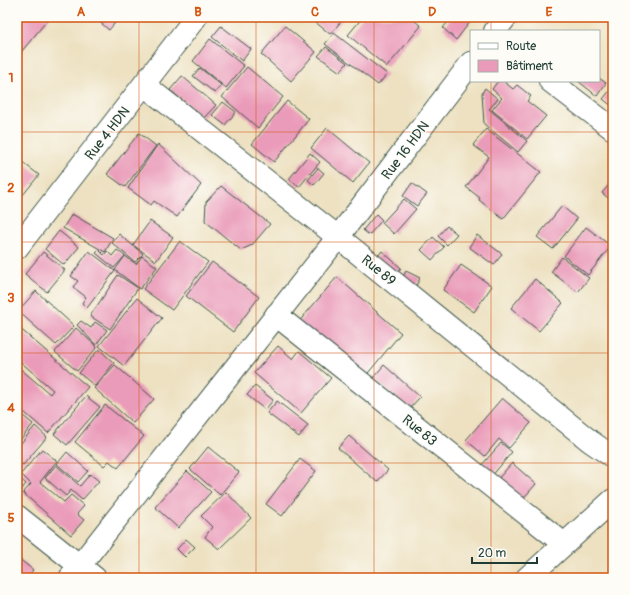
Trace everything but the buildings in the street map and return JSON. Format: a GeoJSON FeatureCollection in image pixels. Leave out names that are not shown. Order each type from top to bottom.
{"type":"FeatureCollection","features":[{"type":"Feature","properties":{"kind":"street","name":"Rue 4 HDN"},"geometry":{"type":"LineString","coordinates":[[17,248],[196,17]]}},
{"type":"Feature","properties":{"kind":"street"},"geometry":{"type":"LineString","coordinates":[[496,30],[506,17]]}},
{"type":"Feature","properties":{"kind":"street","name":"Rue 16 HDN"},"geometry":{"type":"LineString","coordinates":[[82,574],[276,315],[338,237],[470,64]]}},
{"type":"Feature","properties":{"kind":"street"},"geometry":{"type":"LineString","coordinates":[[551,82],[613,129]]}},
{"type":"Feature","properties":{"kind":"street","name":"Rue 89"},"geometry":{"type":"LineString","coordinates":[[144,84],[338,237],[590,441],[613,457]]}},
{"type":"Feature","properties":{"kind":"street","name":"Rue 83"},"geometry":{"type":"LineString","coordinates":[[276,315],[564,544]]}},
{"type":"Feature","properties":{"kind":"street"},"geometry":{"type":"LineString","coordinates":[[527,578],[613,500]]}},
{"type":"Feature","properties":{"kind":"street"},"geometry":{"type":"LineString","coordinates":[[17,516],[82,574]]}}]}
